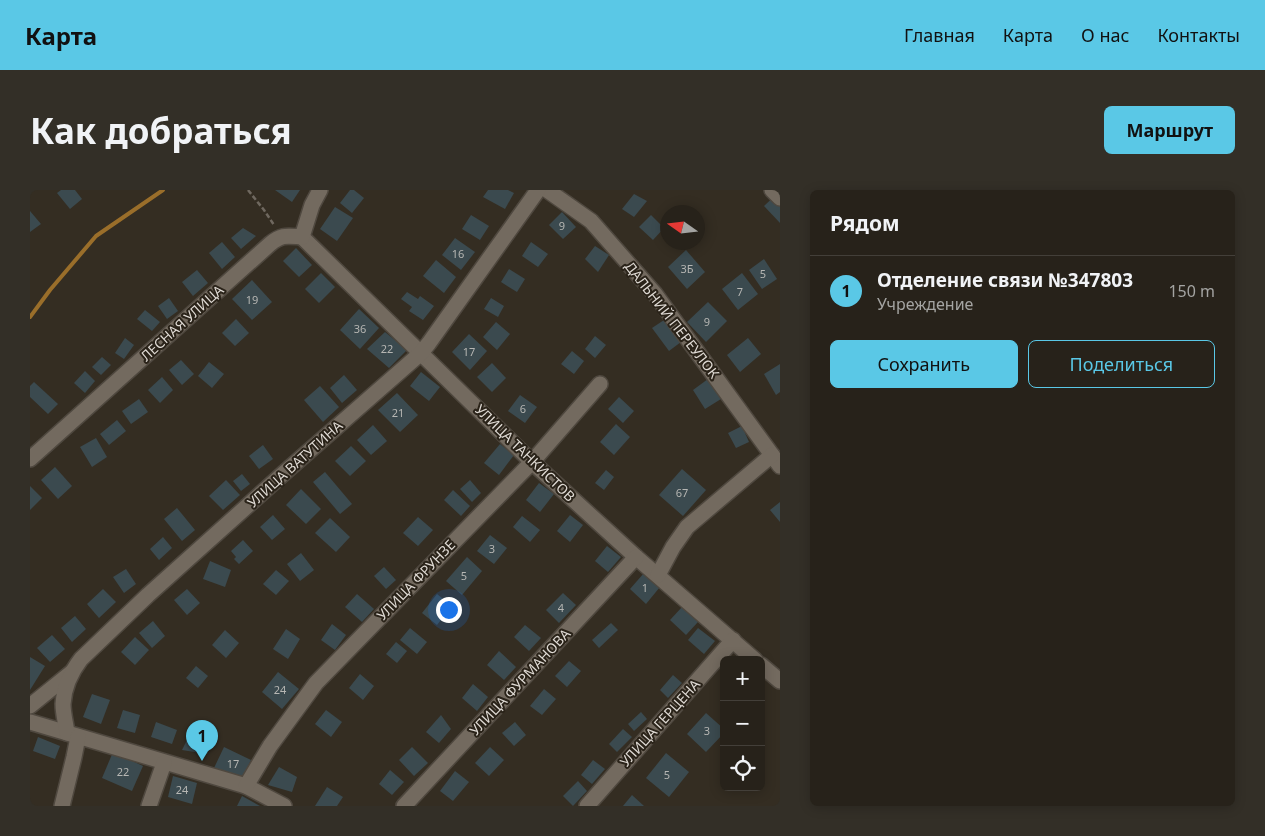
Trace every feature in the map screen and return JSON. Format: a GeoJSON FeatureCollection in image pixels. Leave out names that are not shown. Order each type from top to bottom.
{"type":"FeatureCollection","features":[{"type":"Feature","properties":{"kind":"street"},"geometry":{"type":"LineString","coordinates":[[283,236],[302,237],[312,205],[320,190]]}},
{"type":"Feature","properties":{"kind":"street","name":"УЛИЦА ВАТУТИНА"},"geometry":{"type":"LineString","coordinates":[[62,806],[74,757],[73,735],[63,704],[72,672],[80,659],[184,562],[421,353],[538,190]]}},
{"type":"Feature","properties":{"kind":"street","name":"ДАЛЬНИЙ ПЕРЕУЛОК"},"geometry":{"type":"LineString","coordinates":[[548,190],[591,221],[655,294],[776,461]]}},
{"type":"Feature","properties":{"kind":"street"},"geometry":{"type":"LineString","coordinates":[[772,190],[780,198]]}},
{"type":"Feature","properties":{"kind":"street","name":"ЛЕСНАЯ УЛИЦА"},"geometry":{"type":"LineString","coordinates":[[30,459],[270,244],[283,236]]}},
{"type":"Feature","properties":{"kind":"street","name":"УЛИЦА ТАНКИСТОВ"},"geometry":{"type":"LineString","coordinates":[[302,237],[532,462],[636,557],[751,656]]}},
{"type":"Feature","properties":{"kind":"street","name":"УЛИЦА ФРУНЗЕ"},"geometry":{"type":"LineString","coordinates":[[246,786],[270,746],[316,683],[532,462],[600,384]]}},
{"type":"Feature","properties":{"kind":"street"},"geometry":{"type":"LineString","coordinates":[[658,576],[673,547],[687,527],[776,461]]}},
{"type":"Feature","properties":{"kind":"street","name":"УЛИЦА ФУРМАНОВА"},"geometry":{"type":"LineString","coordinates":[[404,806],[636,557]]}},
{"type":"Feature","properties":{"kind":"street","name":"УЛИЦА ГЕРЦЕНА"},"geometry":{"type":"LineString","coordinates":[[587,806],[733,640]]}},
{"type":"Feature","properties":{"kind":"street"},"geometry":{"type":"LineString","coordinates":[[765,668],[780,681]]}},
{"type":"Feature","properties":{"kind":"street"},"geometry":{"type":"LineString","coordinates":[[30,706],[72,672]]}},
{"type":"Feature","properties":{"kind":"street"},"geometry":{"type":"LineString","coordinates":[[30,722],[246,786],[284,806]]}},
{"type":"Feature","properties":{"kind":"street"},"geometry":{"type":"LineString","coordinates":[[149,806],[164,763]]}},
{"type":"Feature","properties":{"kind":"path"},"geometry":{"type":"LineString","coordinates":[[248,190],[283,236]]}},
{"type":"Feature","properties":{"kind":"building"},"geometry":{"type":"Polygon","coordinates":[[[61,190],[75,190],[82,199],[70,209],[57,193],[61,190]]]}},
{"type":"Feature","properties":{"kind":"building"},"geometry":{"type":"Polygon","coordinates":[[[275,190],[300,190],[292,202],[275,190]]]}},
{"type":"Feature","properties":{"kind":"building"},"geometry":{"type":"Polygon","coordinates":[[[350,190],[354,190],[364,198],[352,213],[340,203],[350,190]]]}},
{"type":"Feature","properties":{"kind":"building"},"geometry":{"type":"Polygon","coordinates":[[[488,190],[508,190],[514,193],[505,209],[483,197],[488,190]]]}},
{"type":"Feature","properties":{"kind":"building"},"geometry":{"type":"Polygon","coordinates":[[[780,191],[780,223],[764,206],[780,191]]]}},
{"type":"Feature","properties":{"kind":"building"},"geometry":{"type":"Polygon","coordinates":[[[634,194],[647,201],[634,217],[622,209],[634,194]]]}},
{"type":"Feature","properties":{"kind":"building"},"geometry":{"type":"Polygon","coordinates":[[[335,207],[353,218],[337,241],[320,229],[335,207]]]}},
{"type":"Feature","properties":{"kind":"building"},"geometry":{"type":"Polygon","coordinates":[[[30,211],[41,224],[30,232],[30,211]]]}},
{"type":"Feature","properties":{"kind":"building"},"geometry":{"type":"Polygon","coordinates":[[[562,212],[576,227],[563,239],[549,225],[562,212]]]}},
{"type":"Feature","properties":{"kind":"building"},"geometry":{"type":"Polygon","coordinates":[[[471,215],[489,226],[480,240],[462,229],[471,215]]]}},
{"type":"Feature","properties":{"kind":"building"},"geometry":{"type":"Polygon","coordinates":[[[651,215],[660,224],[660,232],[653,240],[639,227],[651,215]]]}},
{"type":"Feature","properties":{"kind":"building"},"geometry":{"type":"Polygon","coordinates":[[[243,228],[256,236],[241,249],[231,238],[243,228]]]}},
{"type":"Feature","properties":{"kind":"building"},"geometry":{"type":"Polygon","coordinates":[[[455,238],[475,252],[461,270],[442,255],[455,238]]]}},
{"type":"Feature","properties":{"kind":"building"},"geometry":{"type":"Polygon","coordinates":[[[222,242],[235,257],[222,269],[209,253],[222,242]]]}},
{"type":"Feature","properties":{"kind":"building"},"geometry":{"type":"Polygon","coordinates":[[[531,242],[548,254],[538,267],[522,256],[531,242]]]}},
{"type":"Feature","properties":{"kind":"building"},"geometry":{"type":"Polygon","coordinates":[[[595,246],[609,255],[598,272],[585,259],[595,246]]]}},
{"type":"Feature","properties":{"kind":"building"},"geometry":{"type":"Polygon","coordinates":[[[296,248],[312,265],[299,277],[283,261],[296,248]]]}},
{"type":"Feature","properties":{"kind":"building"},"geometry":{"type":"Polygon","coordinates":[[[686,250],[705,272],[687,289],[668,267],[686,250]]]}},
{"type":"Feature","properties":{"kind":"building"},"geometry":{"type":"Polygon","coordinates":[[[764,259],[777,279],[762,289],[749,270],[764,259]]]}},
{"type":"Feature","properties":{"kind":"building"},"geometry":{"type":"Polygon","coordinates":[[[436,260],[456,277],[444,293],[423,276],[436,260]]]}},
{"type":"Feature","properties":{"kind":"building"},"geometry":{"type":"Polygon","coordinates":[[[509,269],[525,279],[517,292],[501,282],[509,269]]]}},
{"type":"Feature","properties":{"kind":"building"},"geometry":{"type":"Polygon","coordinates":[[[197,270],[208,283],[193,296],[182,282],[197,270]]]}},
{"type":"Feature","properties":{"kind":"building"},"geometry":{"type":"Polygon","coordinates":[[[321,273],[335,287],[319,303],[305,289],[321,273]]]}},
{"type":"Feature","properties":{"kind":"building"},"geometry":{"type":"Polygon","coordinates":[[[742,273],[758,294],[738,310],[722,289],[742,273]]]}},
{"type":"Feature","properties":{"kind":"building"},"geometry":{"type":"Polygon","coordinates":[[[252,280],[272,302],[252,320],[232,299],[252,280]]]}},
{"type":"Feature","properties":{"kind":"building"},"geometry":{"type":"Polygon","coordinates":[[[407,292],[418,299],[420,296],[434,306],[423,320],[409,311],[412,307],[401,299],[407,292]]]}},
{"type":"Feature","properties":{"kind":"building"},"geometry":{"type":"Polygon","coordinates":[[[169,298],[178,311],[167,319],[158,306],[169,298]]]}},
{"type":"Feature","properties":{"kind":"building"},"geometry":{"type":"Polygon","coordinates":[[[491,298],[504,306],[498,317],[484,309],[491,298]]]}},
{"type":"Feature","properties":{"kind":"building"},"geometry":{"type":"Polygon","coordinates":[[[708,302],[727,321],[706,342],[687,322],[708,302]]]}},
{"type":"Feature","properties":{"kind":"building"},"geometry":{"type":"Polygon","coordinates":[[[359,309],[379,328],[360,349],[340,330],[359,309]]]}},
{"type":"Feature","properties":{"kind":"building"},"geometry":{"type":"Polygon","coordinates":[[[145,310],[160,322],[152,331],[137,319],[145,310]]]}},
{"type":"Feature","properties":{"kind":"building"},"geometry":{"type":"Polygon","coordinates":[[[236,319],[249,333],[235,346],[222,333],[236,319]]]}},
{"type":"Feature","properties":{"kind":"building"},"geometry":{"type":"Polygon","coordinates":[[[664,320],[681,342],[669,351],[652,328],[664,320]]]}},
{"type":"Feature","properties":{"kind":"building"},"geometry":{"type":"Polygon","coordinates":[[[496,322],[510,334],[497,350],[483,337],[496,322]]]}},
{"type":"Feature","properties":{"kind":"building"},"geometry":{"type":"Polygon","coordinates":[[[385,332],[407,350],[389,368],[367,349],[385,332]]]}},
{"type":"Feature","properties":{"kind":"building"},"geometry":{"type":"Polygon","coordinates":[[[469,334],[487,351],[470,370],[452,352],[469,334]]]}},
{"type":"Feature","properties":{"kind":"building"},"geometry":{"type":"Polygon","coordinates":[[[595,336],[606,345],[595,358],[585,349],[595,336]]]}},
{"type":"Feature","properties":{"kind":"building"},"geometry":{"type":"Polygon","coordinates":[[[125,338],[134,345],[124,359],[115,353],[125,338]]]}},
{"type":"Feature","properties":{"kind":"building"},"geometry":{"type":"Polygon","coordinates":[[[748,338],[761,354],[740,372],[727,355],[748,338]]]}},
{"type":"Feature","properties":{"kind":"building"},"geometry":{"type":"Polygon","coordinates":[[[572,351],[584,361],[574,374],[561,364],[572,351]]]}},
{"type":"Feature","properties":{"kind":"building"},"geometry":{"type":"Polygon","coordinates":[[[102,357],[111,365],[101,375],[92,367],[102,357]]]}},
{"type":"Feature","properties":{"kind":"building"},"geometry":{"type":"Polygon","coordinates":[[[181,360],[194,374],[182,385],[169,370],[181,360]]]}},
{"type":"Feature","properties":{"kind":"building"},"geometry":{"type":"Polygon","coordinates":[[[209,362],[224,374],[212,388],[198,376],[209,362]]]}},
{"type":"Feature","properties":{"kind":"building"},"geometry":{"type":"Polygon","coordinates":[[[492,363],[506,378],[492,392],[477,377],[492,363]]]}},
{"type":"Feature","properties":{"kind":"building"},"geometry":{"type":"Polygon","coordinates":[[[780,364],[780,392],[776,395],[764,374],[780,364]]]}},
{"type":"Feature","properties":{"kind":"building"},"geometry":{"type":"Polygon","coordinates":[[[85,371],[95,381],[85,393],[74,383],[85,371]]]}},
{"type":"Feature","properties":{"kind":"building"},"geometry":{"type":"Polygon","coordinates":[[[421,372],[440,387],[429,401],[410,386],[421,372]]]}},
{"type":"Feature","properties":{"kind":"building"},"geometry":{"type":"Polygon","coordinates":[[[344,375],[357,390],[342,403],[330,388],[344,375]]]}},
{"type":"Feature","properties":{"kind":"building"},"geometry":{"type":"Polygon","coordinates":[[[162,377],[173,390],[160,403],[148,390],[162,377]]]}},
{"type":"Feature","properties":{"kind":"building"},"geometry":{"type":"Polygon","coordinates":[[[708,379],[721,399],[705,409],[693,390],[708,379]]]}},
{"type":"Feature","properties":{"kind":"building"},"geometry":{"type":"Polygon","coordinates":[[[34,382],[58,404],[48,414],[30,397],[30,386],[34,382]]]}},
{"type":"Feature","properties":{"kind":"building"},"geometry":{"type":"Polygon","coordinates":[[[320,386],[339,407],[323,422],[304,400],[320,386]]]}},
{"type":"Feature","properties":{"kind":"building"},"geometry":{"type":"Polygon","coordinates":[[[397,393],[418,415],[400,432],[378,410],[397,393]]]}},
{"type":"Feature","properties":{"kind":"building"},"geometry":{"type":"Polygon","coordinates":[[[520,395],[537,407],[525,423],[508,411],[520,395]]]}},
{"type":"Feature","properties":{"kind":"building"},"geometry":{"type":"Polygon","coordinates":[[[619,397],[634,411],[623,423],[608,409],[619,397]]]}},
{"type":"Feature","properties":{"kind":"building"},"geometry":{"type":"Polygon","coordinates":[[[139,399],[148,412],[131,424],[122,411],[139,399]]]}},
{"type":"Feature","properties":{"kind":"building"},"geometry":{"type":"Polygon","coordinates":[[[117,420],[126,431],[109,445],[100,434],[117,420]]]}},
{"type":"Feature","properties":{"kind":"building"},"geometry":{"type":"Polygon","coordinates":[[[616,424],[630,437],[614,455],[600,442],[616,424]]]}},
{"type":"Feature","properties":{"kind":"building"},"geometry":{"type":"Polygon","coordinates":[[[373,425],[387,441],[371,455],[357,440],[373,425]]]}},
{"type":"Feature","properties":{"kind":"building"},"geometry":{"type":"Polygon","coordinates":[[[742,426],[749,442],[736,448],[728,433],[742,426]]]}},
{"type":"Feature","properties":{"kind":"building"},"geometry":{"type":"Polygon","coordinates":[[[96,438],[107,457],[92,467],[80,447],[96,438]]]}},
{"type":"Feature","properties":{"kind":"building"},"geometry":{"type":"Polygon","coordinates":[[[500,444],[514,455],[499,475],[484,463],[500,444]]]}},
{"type":"Feature","properties":{"kind":"building"},"geometry":{"type":"Polygon","coordinates":[[[263,445],[273,459],[259,469],[249,456],[263,445]]]}},
{"type":"Feature","properties":{"kind":"building"},"geometry":{"type":"Polygon","coordinates":[[[351,446],[366,461],[350,476],[335,461],[351,446]]]}},
{"type":"Feature","properties":{"kind":"building"},"geometry":{"type":"Polygon","coordinates":[[[55,467],[72,486],[58,499],[41,480],[55,467]]]}},
{"type":"Feature","properties":{"kind":"building"},"geometry":{"type":"Polygon","coordinates":[[[682,469],[706,490],[683,516],[659,495],[682,469]]]}},
{"type":"Feature","properties":{"kind":"building"},"geometry":{"type":"Polygon","coordinates":[[[606,470],[614,477],[604,490],[595,483],[606,470]]]}},
{"type":"Feature","properties":{"kind":"building"},"geometry":{"type":"Polygon","coordinates":[[[325,472],[352,504],[340,514],[313,482],[325,472]]]}},
{"type":"Feature","properties":{"kind":"building"},"geometry":{"type":"Polygon","coordinates":[[[242,474],[250,484],[241,491],[233,481],[242,474]]]}},
{"type":"Feature","properties":{"kind":"building"},"geometry":{"type":"Polygon","coordinates":[[[226,480],[240,495],[223,510],[209,496],[226,480]]]}},
{"type":"Feature","properties":{"kind":"building"},"geometry":{"type":"Polygon","coordinates":[[[470,480],[481,493],[472,502],[460,489],[470,480]]]}},
{"type":"Feature","properties":{"kind":"building"},"geometry":{"type":"Polygon","coordinates":[[[539,483],[554,494],[540,512],[526,500],[539,483]]]}},
{"type":"Feature","properties":{"kind":"building"},"geometry":{"type":"Polygon","coordinates":[[[30,486],[42,498],[30,510],[30,486]]]}},
{"type":"Feature","properties":{"kind":"building"},"geometry":{"type":"Polygon","coordinates":[[[301,489],[321,509],[306,524],[286,505],[301,489]]]}},
{"type":"Feature","properties":{"kind":"building"},"geometry":{"type":"Polygon","coordinates":[[[453,490],[470,506],[461,516],[444,500],[453,490]]]}},
{"type":"Feature","properties":{"kind":"building"},"geometry":{"type":"Polygon","coordinates":[[[780,502],[780,522],[770,510],[780,502]]]}},
{"type":"Feature","properties":{"kind":"building"},"geometry":{"type":"Polygon","coordinates":[[[177,508],[195,530],[182,541],[164,519],[177,508]]]}},
{"type":"Feature","properties":{"kind":"building"},"geometry":{"type":"Polygon","coordinates":[[[273,515],[285,529],[272,540],[260,527],[273,515]]]}},
{"type":"Feature","properties":{"kind":"building"},"geometry":{"type":"Polygon","coordinates":[[[570,515],[583,525],[570,542],[557,531],[570,515]]]}},
{"type":"Feature","properties":{"kind":"building"},"geometry":{"type":"Polygon","coordinates":[[[522,516],[540,530],[530,542],[513,527],[522,516]]]}},
{"type":"Feature","properties":{"kind":"building"},"geometry":{"type":"Polygon","coordinates":[[[418,517],[433,530],[418,546],[403,533],[418,517]]]}},
{"type":"Feature","properties":{"kind":"building"},"geometry":{"type":"Polygon","coordinates":[[[330,518],[350,537],[336,552],[315,533],[330,518]]]}},
{"type":"Feature","properties":{"kind":"building"},"geometry":{"type":"Polygon","coordinates":[[[490,535],[507,548],[494,564],[477,551],[490,535]]]}},
{"type":"Feature","properties":{"kind":"building"},"geometry":{"type":"Polygon","coordinates":[[[163,537],[172,548],[159,560],[150,549],[163,537]]]}},
{"type":"Feature","properties":{"kind":"building"},"geometry":{"type":"Polygon","coordinates":[[[243,540],[253,551],[239,564],[234,559],[236,557],[231,551],[243,540]]]}},
{"type":"Feature","properties":{"kind":"building"},"geometry":{"type":"Polygon","coordinates":[[[607,546],[621,557],[608,572],[595,561],[607,546]]]}},
{"type":"Feature","properties":{"kind":"building"},"geometry":{"type":"Polygon","coordinates":[[[301,553],[314,570],[300,581],[287,564],[301,553]]]}},
{"type":"Feature","properties":{"kind":"building"},"geometry":{"type":"Polygon","coordinates":[[[467,557],[482,571],[462,595],[446,581],[467,557]]]}},
{"type":"Feature","properties":{"kind":"building"},"geometry":{"type":"Polygon","coordinates":[[[210,561],[231,570],[225,587],[203,579],[210,561]]]}},
{"type":"Feature","properties":{"kind":"building"},"geometry":{"type":"Polygon","coordinates":[[[384,567],[396,580],[386,589],[374,576],[384,567]]]}},
{"type":"Feature","properties":{"kind":"building"},"geometry":{"type":"Polygon","coordinates":[[[126,569],[136,584],[124,593],[113,577],[126,569]]]}},
{"type":"Feature","properties":{"kind":"building"},"geometry":{"type":"Polygon","coordinates":[[[276,570],[289,581],[276,595],[263,584],[276,570]]]}},
{"type":"Feature","properties":{"kind":"building"},"geometry":{"type":"Polygon","coordinates":[[[644,573],[660,587],[646,604],[630,589],[644,573]]]}},
{"type":"Feature","properties":{"kind":"building"},"geometry":{"type":"Polygon","coordinates":[[[103,589],[116,602],[99,618],[87,604],[103,589]]]}},
{"type":"Feature","properties":{"kind":"building"},"geometry":{"type":"Polygon","coordinates":[[[187,589],[200,603],[187,615],[174,600],[187,589]]]}},
{"type":"Feature","properties":{"kind":"building"},"geometry":{"type":"Polygon","coordinates":[[[563,593],[576,605],[559,623],[546,610],[563,593]]]}},
{"type":"Feature","properties":{"kind":"building"},"geometry":{"type":"Polygon","coordinates":[[[357,594],[374,609],[362,622],[345,607],[357,594]]]}},
{"type":"Feature","properties":{"kind":"building"},"geometry":{"type":"Polygon","coordinates":[[[437,594],[452,606],[437,625],[422,613],[437,594]]]}},
{"type":"Feature","properties":{"kind":"building"},"geometry":{"type":"Polygon","coordinates":[[[682,607],[698,622],[686,635],[670,620],[682,607]]]}},
{"type":"Feature","properties":{"kind":"building"},"geometry":{"type":"Polygon","coordinates":[[[75,616],[86,629],[72,642],[61,628],[75,616]]]}},
{"type":"Feature","properties":{"kind":"building"},"geometry":{"type":"Polygon","coordinates":[[[153,621],[165,636],[152,648],[139,633],[153,621]]]}},
{"type":"Feature","properties":{"kind":"building"},"geometry":{"type":"Polygon","coordinates":[[[611,623],[618,630],[599,648],[592,640],[611,623]]]}},
{"type":"Feature","properties":{"kind":"building"},"geometry":{"type":"Polygon","coordinates":[[[332,624],[346,635],[335,650],[321,640],[332,624]]]}},
{"type":"Feature","properties":{"kind":"building"},"geometry":{"type":"Polygon","coordinates":[[[525,625],[541,638],[529,651],[514,637],[525,625]]]}},
{"type":"Feature","properties":{"kind":"building"},"geometry":{"type":"Polygon","coordinates":[[[410,628],[427,642],[417,654],[400,640],[410,628]]]}},
{"type":"Feature","properties":{"kind":"building"},"geometry":{"type":"Polygon","coordinates":[[[698,628],[715,641],[704,654],[688,640],[698,628]]]}},
{"type":"Feature","properties":{"kind":"building"},"geometry":{"type":"Polygon","coordinates":[[[286,629],[300,639],[288,659],[273,649],[286,629]]]}},
{"type":"Feature","properties":{"kind":"building"},"geometry":{"type":"Polygon","coordinates":[[[225,630],[239,643],[226,658],[212,645],[225,630]]]}},
{"type":"Feature","properties":{"kind":"building"},"geometry":{"type":"Polygon","coordinates":[[[52,635],[65,649],[50,662],[37,648],[52,635]]]}},
{"type":"Feature","properties":{"kind":"building"},"geometry":{"type":"Polygon","coordinates":[[[135,637],[149,650],[135,665],[121,652],[135,637]]]}},
{"type":"Feature","properties":{"kind":"building"},"geometry":{"type":"Polygon","coordinates":[[[396,642],[407,651],[397,663],[386,654],[396,642]]]}},
{"type":"Feature","properties":{"kind":"building"},"geometry":{"type":"Polygon","coordinates":[[[499,651],[516,667],[504,680],[487,665],[499,651]]]}},
{"type":"Feature","properties":{"kind":"building"},"geometry":{"type":"Polygon","coordinates":[[[30,657],[45,666],[30,690],[30,657]]]}},
{"type":"Feature","properties":{"kind":"building"},"geometry":{"type":"Polygon","coordinates":[[[569,661],[581,671],[567,687],[555,676],[569,661]]]}},
{"type":"Feature","properties":{"kind":"building"},"geometry":{"type":"Polygon","coordinates":[[[196,666],[208,676],[198,688],[186,678],[196,666]]]}},
{"type":"Feature","properties":{"kind":"building"},"geometry":{"type":"Polygon","coordinates":[[[278,672],[299,689],[282,709],[262,692],[278,672]]]}},
{"type":"Feature","properties":{"kind":"building"},"geometry":{"type":"Polygon","coordinates":[[[360,674],[374,686],[363,700],[349,688],[360,674]]]}},
{"type":"Feature","properties":{"kind":"building"},"geometry":{"type":"Polygon","coordinates":[[[673,675],[682,683],[668,698],[660,690],[673,675]]]}},
{"type":"Feature","properties":{"kind":"building"},"geometry":{"type":"Polygon","coordinates":[[[473,684],[488,697],[477,711],[462,698],[473,684]]]}},
{"type":"Feature","properties":{"kind":"building"},"geometry":{"type":"Polygon","coordinates":[[[544,689],[556,699],[542,715],[530,706],[544,689]]]}},
{"type":"Feature","properties":{"kind":"building"},"geometry":{"type":"Polygon","coordinates":[[[92,694],[110,700],[101,724],[83,717],[92,694]]]}},
{"type":"Feature","properties":{"kind":"building"},"geometry":{"type":"Polygon","coordinates":[[[123,710],[140,715],[135,733],[117,728],[123,710]]]}},
{"type":"Feature","properties":{"kind":"building"},"geometry":{"type":"Polygon","coordinates":[[[326,710],[342,722],[331,737],[315,724],[326,710]]]}},
{"type":"Feature","properties":{"kind":"building"},"geometry":{"type":"Polygon","coordinates":[[[641,712],[647,719],[634,731],[628,724],[641,712]]]}},
{"type":"Feature","properties":{"kind":"building"},"geometry":{"type":"Polygon","coordinates":[[[706,713],[720,725],[720,737],[706,752],[687,734],[706,713]]]}},
{"type":"Feature","properties":{"kind":"building"},"geometry":{"type":"Polygon","coordinates":[[[441,715],[451,729],[439,743],[426,732],[441,715]]]}},
{"type":"Feature","properties":{"kind":"building"},"geometry":{"type":"Polygon","coordinates":[[[156,722],[177,730],[172,744],[151,737],[156,722]]]}},
{"type":"Feature","properties":{"kind":"building"},"geometry":{"type":"Polygon","coordinates":[[[515,722],[526,735],[514,746],[502,733],[515,722]]]}},
{"type":"Feature","properties":{"kind":"building"},"geometry":{"type":"Polygon","coordinates":[[[623,729],[632,737],[617,752],[609,744],[623,729]]]}},
{"type":"Feature","properties":{"kind":"building"},"geometry":{"type":"Polygon","coordinates":[[[191,732],[212,743],[207,754],[182,750],[191,732]]]}},
{"type":"Feature","properties":{"kind":"building"},"geometry":{"type":"Polygon","coordinates":[[[38,737],[60,746],[55,759],[33,751],[38,737]]]}},
{"type":"Feature","properties":{"kind":"building"},"geometry":{"type":"Polygon","coordinates":[[[224,747],[251,760],[241,781],[214,768],[224,747]]]}},
{"type":"Feature","properties":{"kind":"building"},"geometry":{"type":"Polygon","coordinates":[[[412,747],[428,763],[414,776],[399,760],[412,747]]]}},
{"type":"Feature","properties":{"kind":"building"},"geometry":{"type":"Polygon","coordinates":[[[490,747],[504,760],[489,776],[475,763],[490,747]]]}},
{"type":"Feature","properties":{"kind":"building"},"geometry":{"type":"Polygon","coordinates":[[[113,752],[143,766],[132,791],[102,778],[113,752]]]}},
{"type":"Feature","properties":{"kind":"building"},"geometry":{"type":"Polygon","coordinates":[[[666,753],[689,772],[669,797],[646,778],[666,753]]]}},
{"type":"Feature","properties":{"kind":"building"},"geometry":{"type":"Polygon","coordinates":[[[593,760],[605,769],[592,784],[581,775],[593,760]]]}},
{"type":"Feature","properties":{"kind":"building"},"geometry":{"type":"Polygon","coordinates":[[[279,767],[297,777],[292,792],[268,785],[279,767]]]}},
{"type":"Feature","properties":{"kind":"building"},"geometry":{"type":"Polygon","coordinates":[[[390,770],[404,782],[392,795],[379,784],[390,770]]]}},
{"type":"Feature","properties":{"kind":"building"},"geometry":{"type":"Polygon","coordinates":[[[455,771],[469,782],[453,801],[440,791],[455,771]]]}},
{"type":"Feature","properties":{"kind":"building"},"geometry":{"type":"Polygon","coordinates":[[[173,776],[197,783],[192,804],[168,797],[173,776]]]}},
{"type":"Feature","properties":{"kind":"building"},"geometry":{"type":"Polygon","coordinates":[[[578,781],[587,791],[573,806],[563,796],[578,781]]]}},
{"type":"Feature","properties":{"kind":"building"},"geometry":{"type":"Polygon","coordinates":[[[327,787],[343,797],[337,806],[315,806],[327,787]]]}},
{"type":"Feature","properties":{"kind":"building"},"geometry":{"type":"Polygon","coordinates":[[[632,795],[644,806],[623,806],[632,795]]]}},
{"type":"Feature","properties":{"kind":"building"},"geometry":{"type":"Polygon","coordinates":[[[242,796],[260,806],[237,806],[242,796]]]}},
{"type":"Feature","properties":{"kind":"waterway"},"geometry":{"type":"LineString","coordinates":[[30,317],[50,290],[96,236],[163,190]]}},
{"type":"Feature","properties":{"kind":"place","name":"Отделение связи №347803"},"geometry":{"type":"Point","coordinates":[202,761]}}]}
